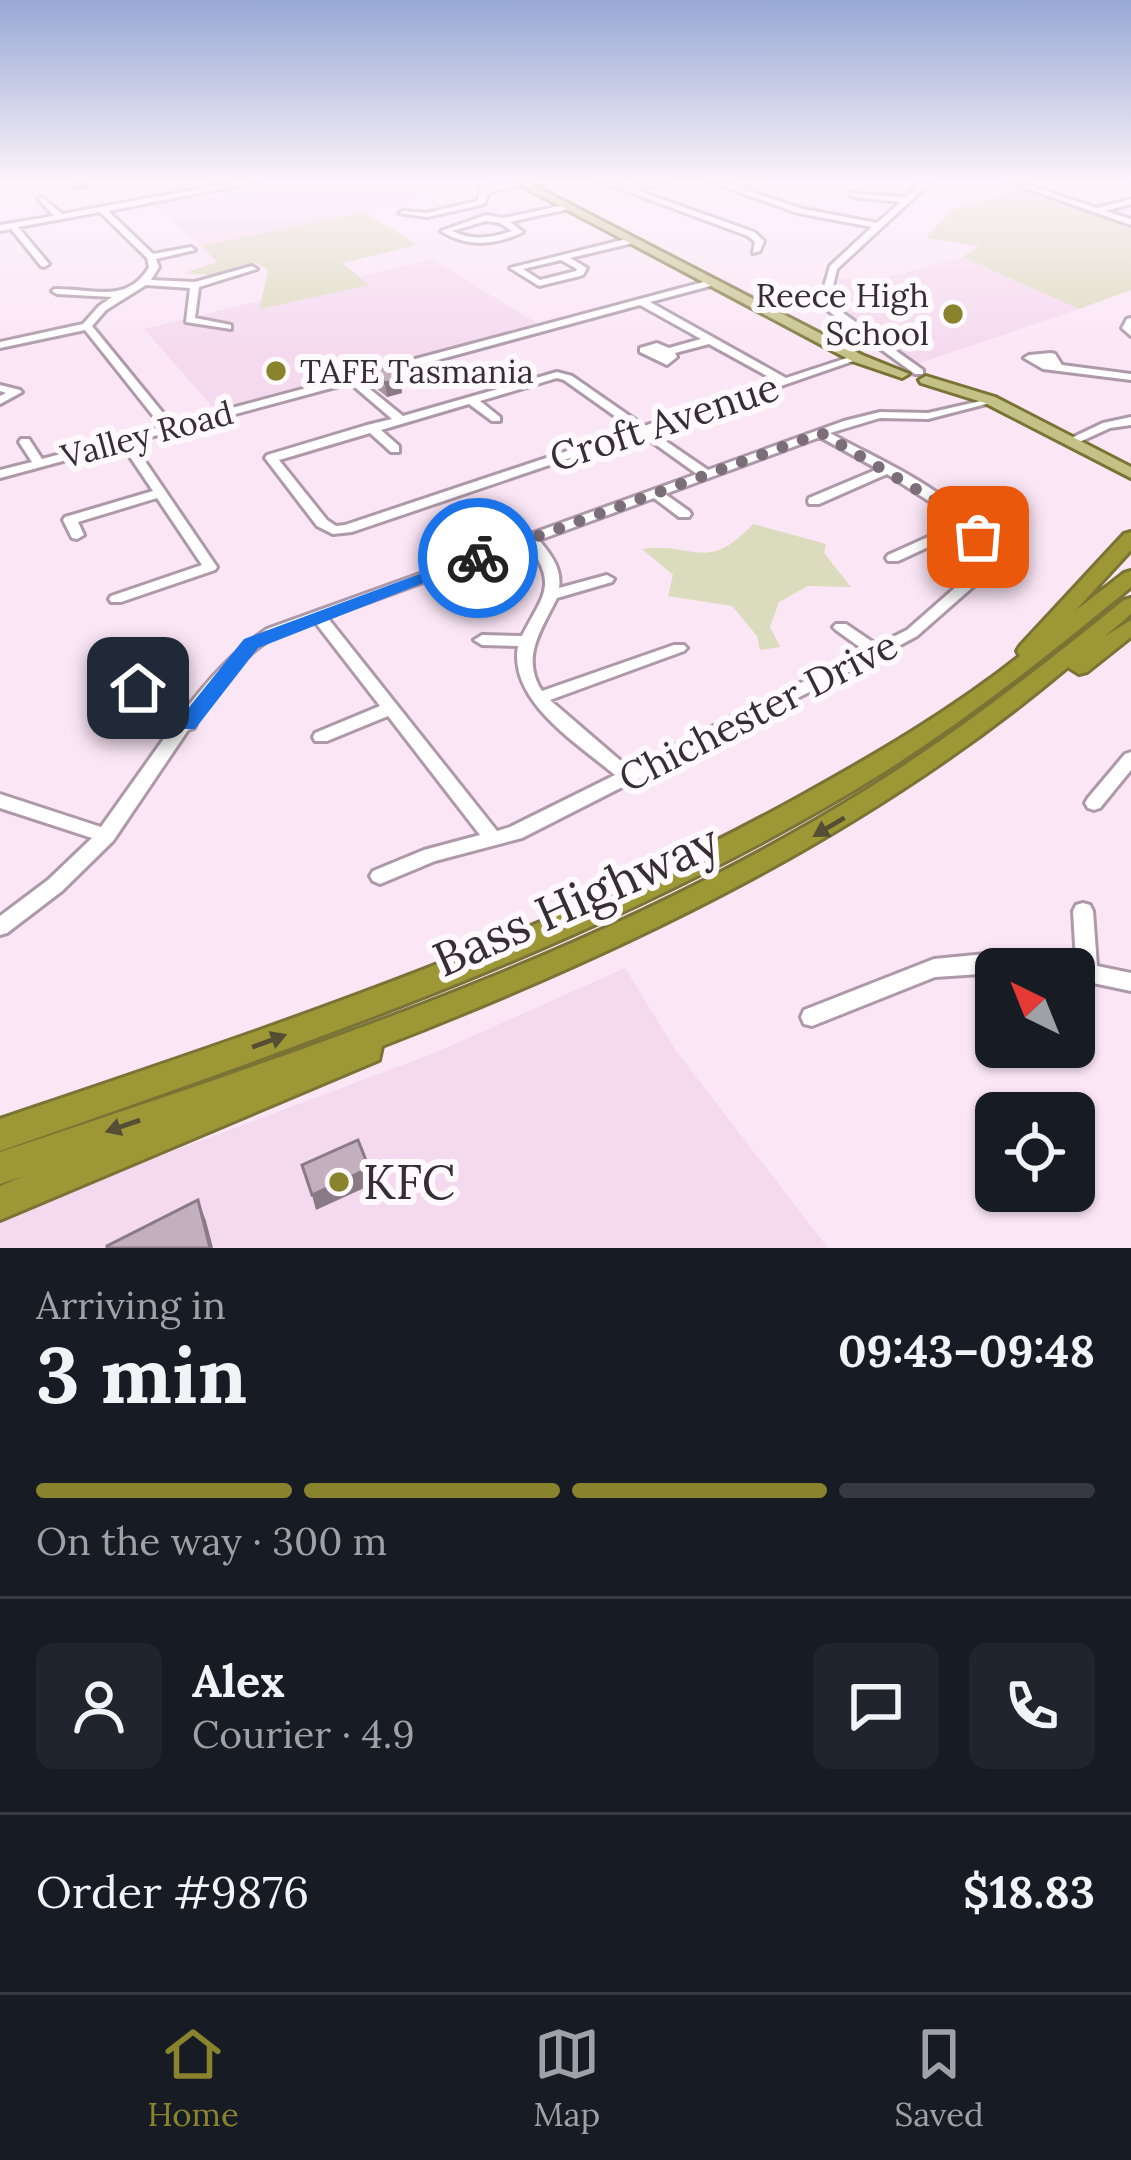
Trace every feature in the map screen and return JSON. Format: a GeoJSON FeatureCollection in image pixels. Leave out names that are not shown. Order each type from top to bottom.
{"type":"FeatureCollection","features":[{"type":"Feature","properties":{"kind":"highway"},"geometry":{"type":"LineString","coordinates":[[947,723],[1036,643],[1131,538]]}},
{"type":"Feature","properties":{"kind":"highway","name":"Bass Highway"},"geometry":{"type":"LineString","coordinates":[[0,1135],[449,976],[580,921],[815,804],[947,723],[1059,641],[1131,577]]}},
{"type":"Feature","properties":{"kind":"highway","name":"Bass Highway"},"geometry":{"type":"LineString","coordinates":[[0,1168],[198,1101],[465,1001],[595,948],[721,887],[892,789],[1027,694],[1131,604]]}},
{"type":"Feature","properties":{"kind":"highway"},"geometry":{"type":"LineString","coordinates":[[892,789],[1017,714],[1131,627]]}},
{"type":"Feature","properties":{"kind":"highway"},"geometry":{"type":"LineString","coordinates":[[0,1202],[326,1071],[465,1001]]}},
{"type":"Feature","properties":{"kind":"main road"},"geometry":{"type":"LineString","coordinates":[[630,241],[857,358],[912,382],[922,376],[989,400],[1131,473]]}},
{"type":"Feature","properties":{"kind":"street"},"geometry":{"type":"LineString","coordinates":[[25,240],[44,264]]}},
{"type":"Feature","properties":{"kind":"street"},"geometry":{"type":"LineString","coordinates":[[0,345],[86,326],[98,308],[144,282],[152,274],[151,257],[134,240]]}},
{"type":"Feature","properties":{"kind":"street"},"geometry":{"type":"LineString","coordinates":[[756,251],[759,240]]}},
{"type":"Feature","properties":{"kind":"street"},"geometry":{"type":"LineString","coordinates":[[863,240],[833,268],[824,304],[922,376]]}},
{"type":"Feature","properties":{"kind":"street"},"geometry":{"type":"LineString","coordinates":[[562,257],[582,268],[580,273],[539,283],[514,268],[630,241]]}},
{"type":"Feature","properties":{"kind":"street"},"geometry":{"type":"LineString","coordinates":[[151,257],[191,250]]}},
{"type":"Feature","properties":{"kind":"street"},"geometry":{"type":"LineString","coordinates":[[144,282],[195,285],[252,269]]}},
{"type":"Feature","properties":{"kind":"street","name":"Valley Road"},"geometry":{"type":"LineString","coordinates":[[0,474],[711,283]]}},
{"type":"Feature","properties":{"kind":"street"},"geometry":{"type":"LineString","coordinates":[[195,285],[190,320],[227,328]]}},
{"type":"Feature","properties":{"kind":"street"},"geometry":{"type":"LineString","coordinates":[[57,291],[120,295]]}},
{"type":"Feature","properties":{"kind":"street"},"geometry":{"type":"LineString","coordinates":[[642,302],[785,382]]}},
{"type":"Feature","properties":{"kind":"street"},"geometry":{"type":"LineString","coordinates":[[1131,321],[1127,328],[1131,333]]}},
{"type":"Feature","properties":{"kind":"street"},"geometry":{"type":"LineString","coordinates":[[86,326],[170,428]]}},
{"type":"Feature","properties":{"kind":"street"},"geometry":{"type":"LineString","coordinates":[[668,352],[710,340]]}},
{"type":"Feature","properties":{"kind":"street","name":"Croft Avenue"},"geometry":{"type":"LineString","coordinates":[[371,427],[271,458],[274,468],[333,530],[857,358]]}},
{"type":"Feature","properties":{"kind":"street"},"geometry":{"type":"LineString","coordinates":[[1058,367],[1131,377]]}},
{"type":"Feature","properties":{"kind":"street"},"geometry":{"type":"LineString","coordinates":[[371,427],[557,375],[568,378],[706,475]]}},
{"type":"Feature","properties":{"kind":"street"},"geometry":{"type":"LineString","coordinates":[[352,379],[399,419]]}},
{"type":"Feature","properties":{"kind":"street"},"geometry":{"type":"LineString","coordinates":[[0,388],[16,392],[0,400]]}},
{"type":"Feature","properties":{"kind":"street"},"geometry":{"type":"LineString","coordinates":[[470,399],[496,419]]}},
{"type":"Feature","properties":{"kind":"street"},"geometry":{"type":"LineString","coordinates":[[0,927],[68,879],[251,644],[821,433],[880,415],[928,416],[989,400]]}},
{"type":"Feature","properties":{"kind":"street"},"geometry":{"type":"LineString","coordinates":[[1071,441],[1107,425],[1131,421]]}},
{"type":"Feature","properties":{"kind":"street"},"geometry":{"type":"LineString","coordinates":[[371,427],[394,449]]}},
{"type":"Feature","properties":{"kind":"street"},"geometry":{"type":"LineString","coordinates":[[821,433],[943,505],[980,543],[1004,544]]}},
{"type":"Feature","properties":{"kind":"street"},"geometry":{"type":"LineString","coordinates":[[116,599],[210,567],[125,440]]}},
{"type":"Feature","properties":{"kind":"street"},"geometry":{"type":"LineString","coordinates":[[25,442],[39,463]]}},
{"type":"Feature","properties":{"kind":"street"},"geometry":{"type":"LineString","coordinates":[[814,501],[884,471]]}},
{"type":"Feature","properties":{"kind":"street"},"geometry":{"type":"LineString","coordinates":[[77,535],[70,520],[160,493]]}},
{"type":"Feature","properties":{"kind":"street"},"geometry":{"type":"LineString","coordinates":[[657,494],[684,514]]}},
{"type":"Feature","properties":{"kind":"street"},"geometry":{"type":"LineString","coordinates":[[893,558],[966,525]]}},
{"type":"Feature","properties":{"kind":"street"},"geometry":{"type":"LineString","coordinates":[[532,539],[548,556],[556,579],[555,594],[527,641],[526,677],[541,698],[628,777]]}},
{"type":"Feature","properties":{"kind":"street","name":"Chichester Drive"},"geometry":{"type":"LineString","coordinates":[[380,876],[430,855],[494,840],[912,633],[970,582],[981,567],[980,543]]}},
{"type":"Feature","properties":{"kind":"street"},"geometry":{"type":"LineString","coordinates":[[555,594],[607,579]]}},
{"type":"Feature","properties":{"kind":"street"},"geometry":{"type":"LineString","coordinates":[[318,616],[494,840]]}},
{"type":"Feature","properties":{"kind":"street"},"geometry":{"type":"LineString","coordinates":[[842,627],[877,652]]}},
{"type":"Feature","properties":{"kind":"street"},"geometry":{"type":"LineString","coordinates":[[482,640],[527,641]]}},
{"type":"Feature","properties":{"kind":"street"},"geometry":{"type":"LineString","coordinates":[[541,698],[679,648]]}},
{"type":"Feature","properties":{"kind":"street"},"geometry":{"type":"LineString","coordinates":[[130,685],[188,724]]}},
{"type":"Feature","properties":{"kind":"street"},"geometry":{"type":"LineString","coordinates":[[321,737],[389,709]]}},
{"type":"Feature","properties":{"kind":"street"},"geometry":{"type":"LineString","coordinates":[[1094,803],[1131,758]]}},
{"type":"Feature","properties":{"kind":"street"},"geometry":{"type":"LineString","coordinates":[[0,801],[106,836]]}},
{"type":"Feature","properties":{"kind":"street"},"geometry":{"type":"LineString","coordinates":[[1082,948],[1083,911]]}},
{"type":"Feature","properties":{"kind":"street"},"geometry":{"type":"LineString","coordinates":[[812,1017],[934,968],[975,964]]}},
{"type":"Feature","properties":{"kind":"street"},"geometry":{"type":"LineString","coordinates":[[1095,974],[1131,982]]}},
{"type":"Feature","properties":{"kind":"shaded area"},"geometry":{"type":"Polygon","coordinates":[[[194,240],[228,240],[201,246],[194,240]]]}},
{"type":"Feature","properties":{"kind":"shaded area","name":"Reece High School"},"geometry":{"type":"Polygon","coordinates":[[[963,257],[1079,309],[917,364],[831,308],[840,278],[872,281],[963,257]]]}},
{"type":"Feature","properties":{"kind":"shaded area","name":"TAFE Tasmania"},"geometry":{"type":"Polygon","coordinates":[[[431,259],[540,325],[218,413],[144,329],[431,259]]]}},
{"type":"Feature","properties":{"kind":"shaded area"},"geometry":{"type":"Polygon","coordinates":[[[625,968],[676,1051],[828,1248],[0,1248],[0,1216],[437,1052],[625,968]]]}},
{"type":"Feature","properties":{"kind":"green space"},"geometry":{"type":"Polygon","coordinates":[[[229,240],[409,240],[417,245],[342,263],[369,285],[260,309],[268,270],[257,263],[213,275],[185,273],[217,262],[201,246],[229,240]]]}},
{"type":"Feature","properties":{"kind":"green space"},"geometry":{"type":"Polygon","coordinates":[[[941,240],[1131,240],[1131,290],[1079,309],[963,257],[979,246],[941,240]]]}},
{"type":"Feature","properties":{"kind":"green space"},"geometry":{"type":"Polygon","coordinates":[[[753,524],[826,544],[824,553],[851,587],[808,586],[779,602],[770,627],[780,647],[760,650],[757,636],[732,606],[668,596],[673,575],[642,549],[711,552],[737,539],[753,524]]]}},
{"type":"Feature","properties":{"kind":"building"},"geometry":{"type":"Polygon","coordinates":[[[386,367],[400,379],[385,383],[370,371],[386,367]]]}},
{"type":"Feature","properties":{"kind":"building"},"geometry":{"type":"Polygon","coordinates":[[[358,1140],[369,1168],[312,1195],[302,1165],[358,1140]]]}},
{"type":"Feature","properties":{"kind":"building"},"geometry":{"type":"Polygon","coordinates":[[[198,1200],[210,1248],[107,1248],[107,1246],[198,1200]]]}},
{"type":"Feature","properties":{"kind":"way so far"},"geometry":{"type":"LineString","coordinates":[[478,558],[821,433],[943,505],[978,537]]}},
{"type":"Feature","properties":{"kind":"place","name":"Reece High School"},"geometry":{"type":"Point","coordinates":[953,314]}},
{"type":"Feature","properties":{"kind":"place","name":"TAFE Tasmania"},"geometry":{"type":"Point","coordinates":[276,371]}},
{"type":"Feature","properties":{"kind":"place","name":"KFC"},"geometry":{"type":"Point","coordinates":[339,1182]}},
{"type":"Feature","properties":{"kind":"route"},"geometry":{"type":"LineString","coordinates":[[138,688],[188,724],[251,644],[272,632],[478,558]]}}]}
